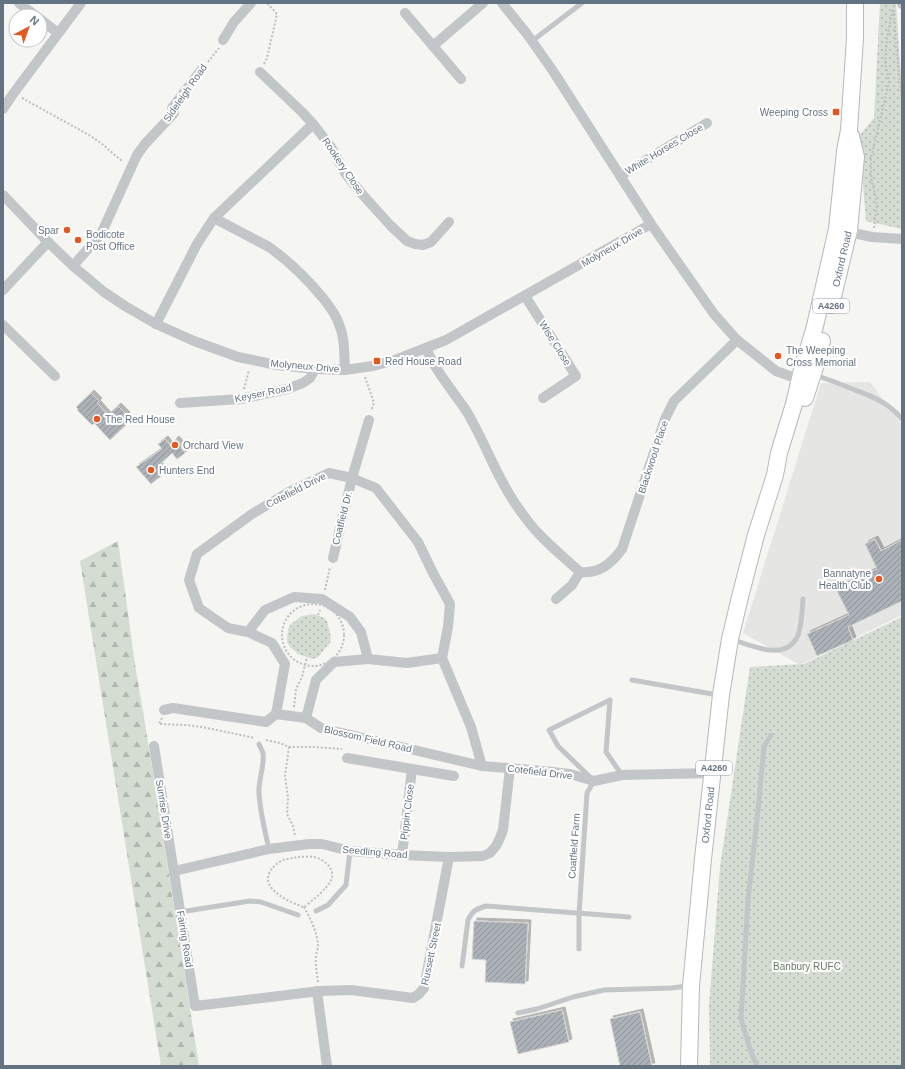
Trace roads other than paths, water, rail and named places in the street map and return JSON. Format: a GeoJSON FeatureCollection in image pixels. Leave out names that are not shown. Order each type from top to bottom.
{"type":"FeatureCollection","features":[{"type":"Feature","properties":{"kind":"main road","name":"Oxford Road"},"geometry":{"type":"LineString","coordinates":[[689,1066],[691,986],[721,695],[730,638],[756,535],[775,475],[787,457],[801,407],[816,326],[843,230],[856,158],[849,130],[855,38],[855,3]]}},
{"type":"Feature","properties":{"kind":"street"},"geometry":{"type":"LineString","coordinates":[[3,109],[81,3]]}},
{"type":"Feature","properties":{"kind":"street"},"geometry":{"type":"LineString","coordinates":[[223,40],[234,22],[251,3]]}},
{"type":"Feature","properties":{"kind":"street"},"geometry":{"type":"LineString","coordinates":[[433,46],[483,3]]}},
{"type":"Feature","properties":{"kind":"street"},"geometry":{"type":"LineString","coordinates":[[504,4],[553,71],[651,224],[714,314],[737,340],[776,371],[806,377]]}},
{"type":"Feature","properties":{"kind":"street"},"geometry":{"type":"LineString","coordinates":[[405,13],[461,79]]}},
{"type":"Feature","properties":{"kind":"street"},"geometry":{"type":"LineString","coordinates":[[48,25],[58,33]]}},
{"type":"Feature","properties":{"kind":"street","name":"Sideleigh Road"},"geometry":{"type":"LineString","coordinates":[[73,266],[101,234],[144,144],[174,113],[172,108],[202,69]]}},
{"type":"Feature","properties":{"kind":"street","name":"Rookery Close"},"geometry":{"type":"LineString","coordinates":[[260,72],[302,112],[331,146],[345,172],[362,194],[390,225],[407,241],[415,244],[431,242],[450,222]]}},
{"type":"Feature","properties":{"kind":"street","name":"White Horses Close"},"geometry":{"type":"LineString","coordinates":[[620,176],[707,123]]}},
{"type":"Feature","properties":{"kind":"street"},"geometry":{"type":"LineString","coordinates":[[156,324],[197,244],[214,218],[312,124]]}},
{"type":"Feature","properties":{"kind":"street","name":"Molyneux Drive"},"geometry":{"type":"LineString","coordinates":[[3,195],[73,266],[104,292],[156,324],[194,341],[238,357],[277,365],[315,369],[345,370],[373,366],[395,360],[446,340],[651,224]]}},
{"type":"Feature","properties":{"kind":"street"},"geometry":{"type":"LineString","coordinates":[[214,218],[277,253],[317,291],[332,309],[339,323],[343,338],[345,370]]}},
{"type":"Feature","properties":{"kind":"street"},"geometry":{"type":"LineString","coordinates":[[843,230],[872,237],[902,239]]}},
{"type":"Feature","properties":{"kind":"street"},"geometry":{"type":"LineString","coordinates":[[3,290],[48,242]]}},
{"type":"Feature","properties":{"kind":"street","name":"Wise Close"},"geometry":{"type":"LineString","coordinates":[[525,296],[576,376],[543,398]]}},
{"type":"Feature","properties":{"kind":"street"},"geometry":{"type":"LineString","coordinates":[[3,325],[55,376]]}},
{"type":"Feature","properties":{"kind":"street","name":"Blackwood Place"},"geometry":{"type":"LineString","coordinates":[[580,572],[589,573],[603,568],[615,559],[622,550],[665,419],[674,401],[737,340]]}},
{"type":"Feature","properties":{"kind":"street"},"geometry":{"type":"LineString","coordinates":[[426,348],[435,366],[467,412],[518,508],[537,532],[580,572],[572,585],[556,599]]}},
{"type":"Feature","properties":{"kind":"street","name":"Keyser Road"},"geometry":{"type":"LineString","coordinates":[[180,403],[241,399],[287,389],[303,383],[310,378],[315,369]]}},
{"type":"Feature","properties":{"kind":"street","name":"Coatfield Dr."},"geometry":{"type":"LineString","coordinates":[[333,558],[352,478],[369,420]]}},
{"type":"Feature","properties":{"kind":"street","name":"Cotefield Drive"},"geometry":{"type":"LineString","coordinates":[[276,714],[285,664],[272,643],[248,632],[228,628],[198,608],[189,580],[197,554],[252,514],[289,492],[329,473],[352,478],[376,488],[418,542],[450,604],[448,627],[442,658]]}},
{"type":"Feature","properties":{"kind":"street"},"geometry":{"type":"LineString","coordinates":[[248,632],[265,610],[294,597],[322,602],[350,617],[361,632],[368,659]]}},
{"type":"Feature","properties":{"kind":"street"},"geometry":{"type":"LineString","coordinates":[[306,718],[316,680],[334,662],[368,659],[407,664],[442,658],[471,727],[482,766]]}},
{"type":"Feature","properties":{"kind":"street","name":"Blossom Field Road"},"geometry":{"type":"LineString","coordinates":[[164,710],[173,708],[266,722],[276,714],[306,718],[320,728],[482,766]]}},
{"type":"Feature","properties":{"kind":"street","name":"Sunrise Drive"},"geometry":{"type":"LineString","coordinates":[[154,746],[174,871]]}},
{"type":"Feature","properties":{"kind":"street"},"geometry":{"type":"LineString","coordinates":[[347,758],[454,776]]}},
{"type":"Feature","properties":{"kind":"street","name":"Cotefield Drive"},"geometry":{"type":"LineString","coordinates":[[482,766],[543,770],[570,774],[594,781],[622,775],[713,773]]}},
{"type":"Feature","properties":{"kind":"street","name":"Seedling Road"},"geometry":{"type":"LineString","coordinates":[[174,871],[269,849],[322,844],[350,851],[402,855],[449,857],[483,856],[490,853],[496,846],[503,830],[510,768]]}},
{"type":"Feature","properties":{"kind":"street","name":"Pippin Close"},"geometry":{"type":"LineString","coordinates":[[402,855],[412,769]]}},
{"type":"Feature","properties":{"kind":"street","name":"Russett Street"},"geometry":{"type":"LineString","coordinates":[[195,1006],[318,991],[351,990],[413,998],[420,994],[424,988],[449,857]]}},
{"type":"Feature","properties":{"kind":"street","name":"Fairing Road"},"geometry":{"type":"LineString","coordinates":[[174,871],[195,1006]]}},
{"type":"Feature","properties":{"kind":"street"},"geometry":{"type":"LineString","coordinates":[[318,991],[327,1066]]}},
{"type":"Feature","properties":{"kind":"lane"},"geometry":{"type":"LineString","coordinates":[[532,41],[582,3]]}},
{"type":"Feature","properties":{"kind":"lane"},"geometry":{"type":"LineString","coordinates":[[806,377],[874,397],[886,403],[902,419]]}},
{"type":"Feature","properties":{"kind":"lane"},"geometry":{"type":"LineString","coordinates":[[730,638],[762,649],[783,649],[792,644],[797,638],[803,600]]}},
{"type":"Feature","properties":{"kind":"lane"},"geometry":{"type":"LineString","coordinates":[[632,680],[721,695]]}},
{"type":"Feature","properties":{"kind":"lane"},"geometry":{"type":"LineString","coordinates":[[594,781],[558,746],[549,730],[610,700],[606,752],[622,775]]}},
{"type":"Feature","properties":{"kind":"lane"},"geometry":{"type":"LineString","coordinates":[[757,1066],[741,1019],[748,900],[764,748],[771,735]]}},
{"type":"Feature","properties":{"kind":"lane"},"geometry":{"type":"LineString","coordinates":[[258,741],[263,752],[263,763],[259,782],[261,814],[269,849]]}},
{"type":"Feature","properties":{"kind":"lane","name":"Coatfield Farm"},"geometry":{"type":"LineString","coordinates":[[579,949],[579,914],[587,793],[594,781]]}},
{"type":"Feature","properties":{"kind":"lane"},"geometry":{"type":"LineString","coordinates":[[316,911],[328,905],[346,886],[350,851]]}},
{"type":"Feature","properties":{"kind":"lane"},"geometry":{"type":"LineString","coordinates":[[180,912],[250,901],[261,902],[298,915]]}},
{"type":"Feature","properties":{"kind":"lane"},"geometry":{"type":"LineString","coordinates":[[462,966],[468,920],[476,908],[486,906],[628,917]]}},
{"type":"Feature","properties":{"kind":"lane"},"geometry":{"type":"LineString","coordinates":[[518,1013],[537,1009],[573,997],[604,990],[691,986]]}},
{"type":"Feature","properties":{"kind":"place","name":"Weeping Cross"},"geometry":{"type":"Point","coordinates":[836,112]}},
{"type":"Feature","properties":{"kind":"place","name":"Spar"},"geometry":{"type":"Point","coordinates":[67,230]}},
{"type":"Feature","properties":{"kind":"place","name":"Bodicote Post Office"},"geometry":{"type":"Point","coordinates":[78,240]}},
{"type":"Feature","properties":{"kind":"place","name":"The Weeping Cross Memorial"},"geometry":{"type":"Point","coordinates":[778,356]}},
{"type":"Feature","properties":{"kind":"place","name":"Red House Road"},"geometry":{"type":"Point","coordinates":[377,361]}},
{"type":"Feature","properties":{"kind":"place","name":"The Red House"},"geometry":{"type":"Point","coordinates":[97,419]}},
{"type":"Feature","properties":{"kind":"place","name":"Orchard View"},"geometry":{"type":"Point","coordinates":[175,445]}},
{"type":"Feature","properties":{"kind":"place","name":"Hunters End"},"geometry":{"type":"Point","coordinates":[151,470]}},
{"type":"Feature","properties":{"kind":"place","name":"Bannatyne Health Club"},"geometry":{"type":"Point","coordinates":[879,579]}},
{"type":"Feature","properties":{"kind":"park label","name":"Banbury RUFC"},"geometry":{"type":"Point","coordinates":[807,966]}}]}
